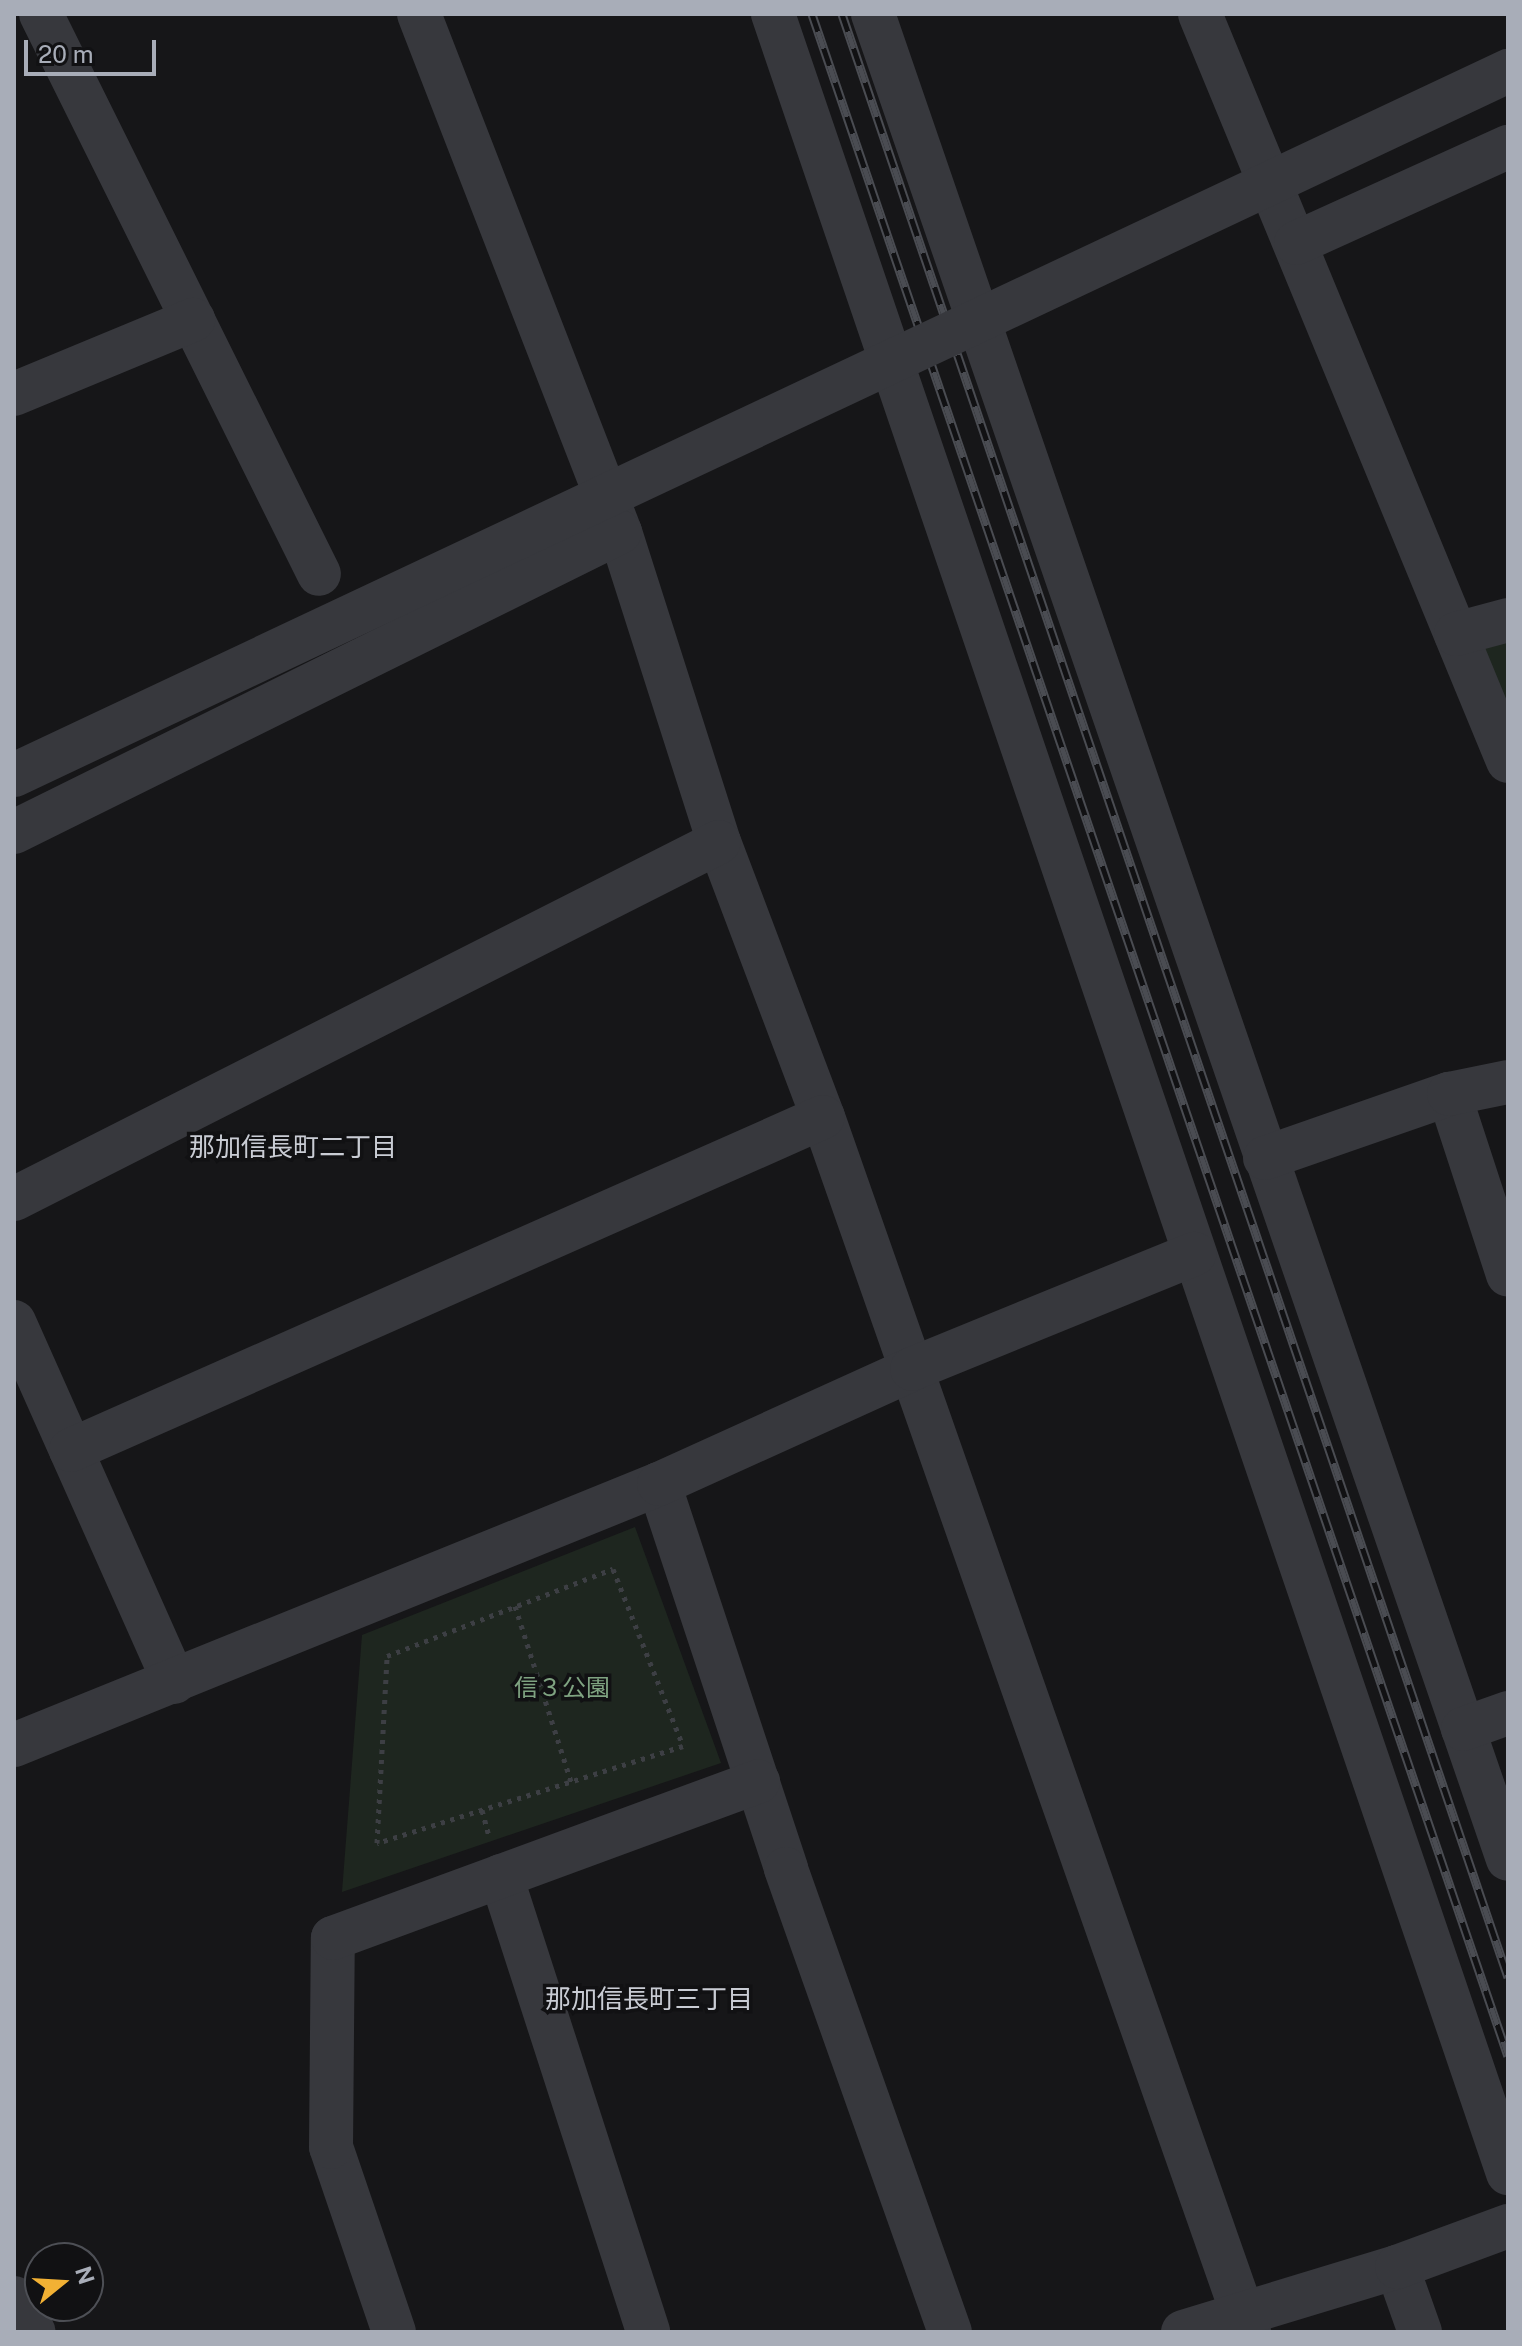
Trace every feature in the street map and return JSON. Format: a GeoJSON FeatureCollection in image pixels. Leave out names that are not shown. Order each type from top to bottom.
{"type":"FeatureCollection","features":[{"type":"Feature","properties":{"kind":"street"},"geometry":{"type":"LineString","coordinates":[[41,14],[319,574]]}},
{"type":"Feature","properties":{"kind":"street"},"geometry":{"type":"LineString","coordinates":[[419,14],[620,532],[719,842],[823,1117],[1246,2323]]}},
{"type":"Feature","properties":{"kind":"street"},"geometry":{"type":"LineString","coordinates":[[773,14],[1508,2173]]}},
{"type":"Feature","properties":{"kind":"street"},"geometry":{"type":"LineString","coordinates":[[873,14],[1508,1859]]}},
{"type":"Feature","properties":{"kind":"street"},"geometry":{"type":"LineString","coordinates":[[1200,14],[1508,761]]}},
{"type":"Feature","properties":{"kind":"street"},"geometry":{"type":"LineString","coordinates":[[1264,165],[1508,52]]}},
{"type":"Feature","properties":{"kind":"street"},"geometry":{"type":"LineString","coordinates":[[14,775],[1508,71]]}},
{"type":"Feature","properties":{"kind":"street"},"geometry":{"type":"LineString","coordinates":[[1296,243],[1508,147]]}},
{"type":"Feature","properties":{"kind":"street"},"geometry":{"type":"LineString","coordinates":[[14,394],[193,320]]}},
{"type":"Feature","properties":{"kind":"street"},"geometry":{"type":"LineString","coordinates":[[14,832],[620,532]]}},
{"type":"Feature","properties":{"kind":"street"},"geometry":{"type":"LineString","coordinates":[[1456,634],[1508,620]]}},
{"type":"Feature","properties":{"kind":"street"},"geometry":{"type":"LineString","coordinates":[[14,1199],[719,842]]}},
{"type":"Feature","properties":{"kind":"street"},"geometry":{"type":"LineString","coordinates":[[1265,1158],[1449,1094],[1508,1082]]}},
{"type":"Feature","properties":{"kind":"street"},"geometry":{"type":"LineString","coordinates":[[1449,1094],[1508,1275]]}},
{"type":"Feature","properties":{"kind":"street"},"geometry":{"type":"LineString","coordinates":[[71,1450],[823,1117]]}},
{"type":"Feature","properties":{"kind":"street"},"geometry":{"type":"LineString","coordinates":[[14,1745],[659,1484],[912,1369],[1194,1254]]}},
{"type":"Feature","properties":{"kind":"street"},"geometry":{"type":"LineString","coordinates":[[14,1322],[174,1682]]}},
{"type":"Feature","properties":{"kind":"street"},"geometry":{"type":"LineString","coordinates":[[659,1484],[758,1782],[950,2332]]}},
{"type":"Feature","properties":{"kind":"street"},"geometry":{"type":"LineString","coordinates":[[1463,1729],[1508,1713]]}},
{"type":"Feature","properties":{"kind":"street"},"geometry":{"type":"LineString","coordinates":[[394,2332],[331,2147],[333,1938],[758,1782]]}},
{"type":"Feature","properties":{"kind":"street"},"geometry":{"type":"LineString","coordinates":[[501,1876],[648,2332]]}},
{"type":"Feature","properties":{"kind":"street"},"geometry":{"type":"LineString","coordinates":[[1183,2332],[1246,2323],[1508,2226]]}},
{"type":"Feature","properties":{"kind":"street"},"geometry":{"type":"LineString","coordinates":[[1397,2267],[1420,2332]]}},
{"type":"Feature","properties":{"kind":"street"},"geometry":{"type":"LineString","coordinates":[[14,2298],[34,2332]]}},
{"type":"Feature","properties":{"kind":"path"},"geometry":{"type":"LineString","coordinates":[[613,1569],[683,1746],[377,1843],[387,1656],[515,1606],[613,1569]]}},
{"type":"Feature","properties":{"kind":"path"},"geometry":{"type":"LineString","coordinates":[[515,1606],[571,1782]]}},
{"type":"Feature","properties":{"kind":"green space"},"geometry":{"type":"Polygon","coordinates":[[[1508,641],[1508,720],[1476,648],[1508,641]]]}},
{"type":"Feature","properties":{"kind":"green space","name":"信３公園"},"geometry":{"type":"Polygon","coordinates":[[[635,1527],[721,1763],[342,1892],[362,1635],[635,1527]]]}},
{"type":"Feature","properties":{"kind":"railway"},"geometry":{"type":"LineString","coordinates":[[812,14],[1508,2056]]}},
{"type":"Feature","properties":{"kind":"railway"},"geometry":{"type":"LineString","coordinates":[[842,14],[1508,1977]]}},
{"type":"Feature","properties":{"kind":"district","name":"那加信長町二丁目"},"geometry":{"type":"Point","coordinates":[293,1147]}},
{"type":"Feature","properties":{"kind":"district","name":"那加信長町三丁目"},"geometry":{"type":"Point","coordinates":[649,1999]}}]}
